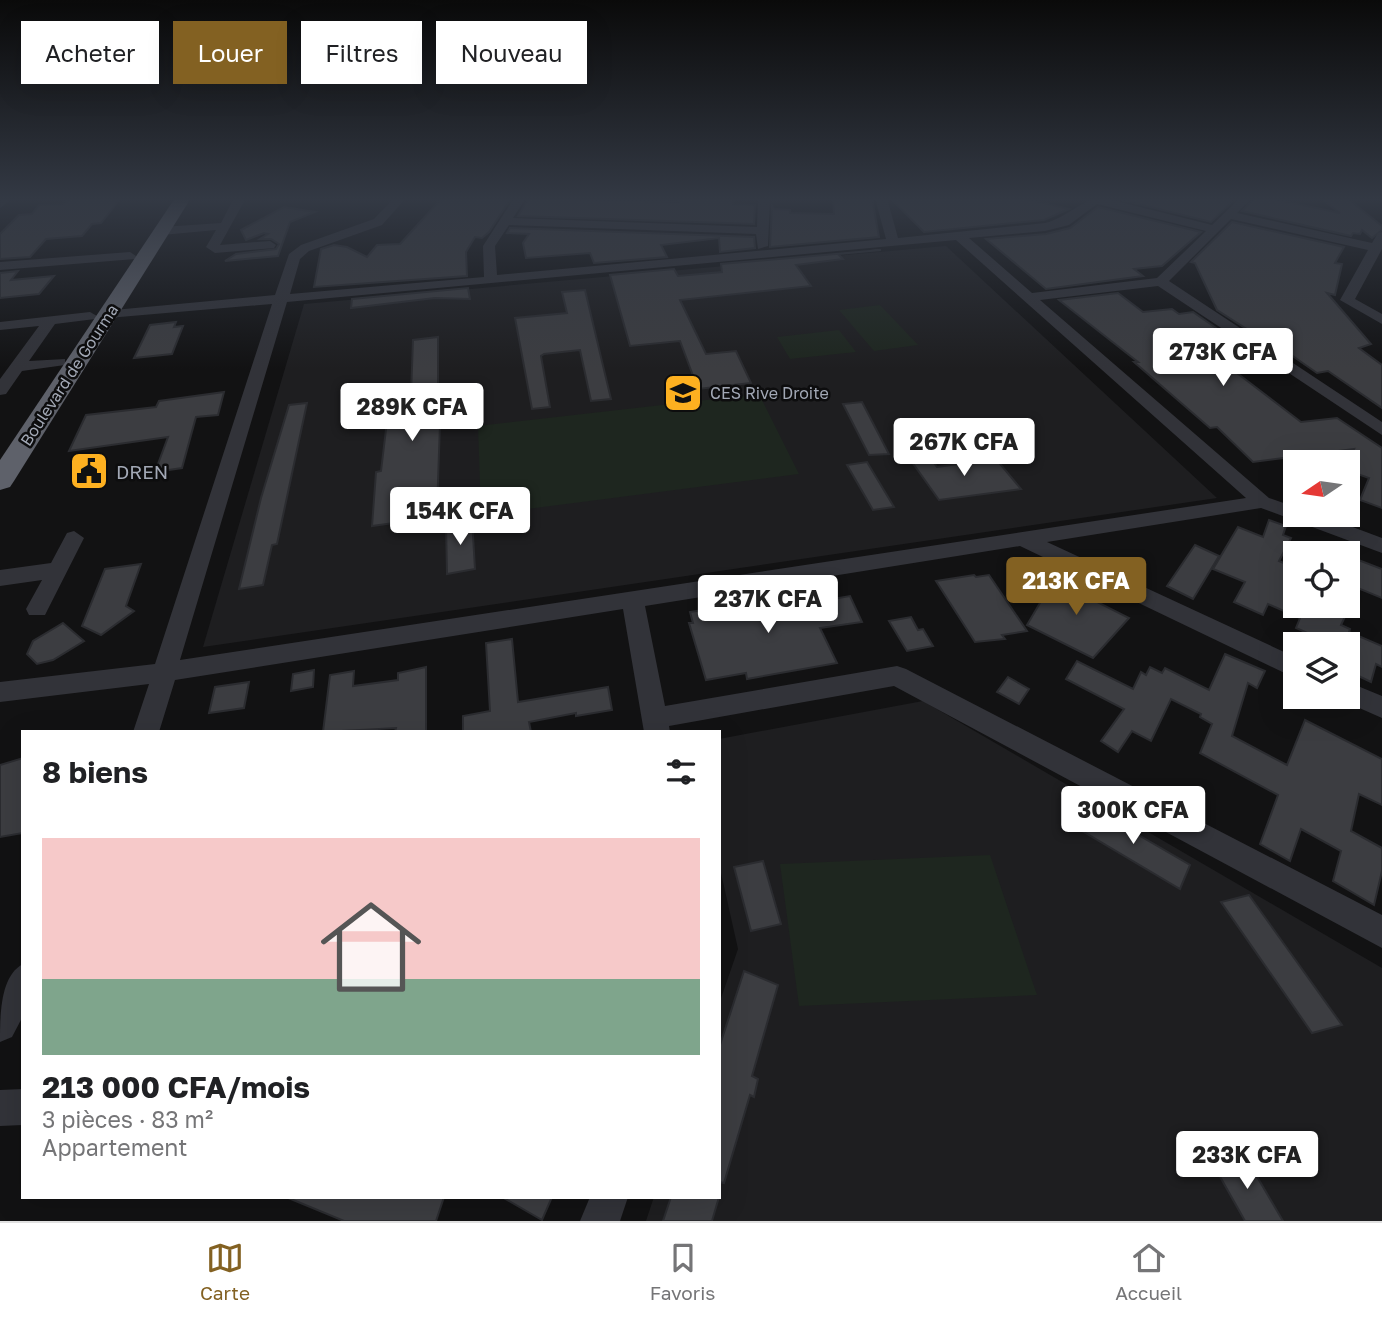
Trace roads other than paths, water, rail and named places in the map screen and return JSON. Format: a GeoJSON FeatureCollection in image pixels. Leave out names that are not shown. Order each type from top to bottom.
{"type":"FeatureCollection","features":[{"type":"Feature","properties":{"kind":"highway","name":"Boulevard de Gourma"},"geometry":{"type":"LineString","coordinates":[[0,451],[59,362],[144,255]]}},
{"type":"Feature","properties":{"kind":"highway","name":"Boulevard de Gourma"},"geometry":{"type":"LineString","coordinates":[[0,481],[99,315],[130,256]]}},
{"type":"Feature","properties":{"kind":"street"},"geometry":{"type":"LineString","coordinates":[[147,730],[296,255]]}},
{"type":"Feature","properties":{"kind":"street"},"geometry":{"type":"LineString","coordinates":[[490,255],[491,280]]}},
{"type":"Feature","properties":{"kind":"street"},"geometry":{"type":"LineString","coordinates":[[0,326],[771,255]]}},
{"type":"Feature","properties":{"kind":"street"},"geometry":{"type":"LineString","coordinates":[[981,255],[1262,502],[1283,509]]}},
{"type":"Feature","properties":{"kind":"street"},"geometry":{"type":"LineString","coordinates":[[1030,297],[1161,282],[1188,255]]}},
{"type":"Feature","properties":{"kind":"street"},"geometry":{"type":"LineString","coordinates":[[1372,255],[1346,300],[1382,320]]}},
{"type":"Feature","properties":{"kind":"street"},"geometry":{"type":"LineString","coordinates":[[0,266],[130,256]]}},
{"type":"Feature","properties":{"kind":"street"},"geometry":{"type":"LineString","coordinates":[[1161,282],[1382,430]]}},
{"type":"Feature","properties":{"kind":"street"},"geometry":{"type":"LineString","coordinates":[[0,390],[51,320]]}},
{"type":"Feature","properties":{"kind":"street"},"geometry":{"type":"LineString","coordinates":[[17,367],[59,362]]}},
{"type":"Feature","properties":{"kind":"street"},"geometry":{"type":"LineString","coordinates":[[0,692],[165,672],[1262,502]]}},
{"type":"Feature","properties":{"kind":"street"},"geometry":{"type":"LineString","coordinates":[[1331,527],[1382,546]]}},
{"type":"Feature","properties":{"kind":"street"},"geometry":{"type":"LineString","coordinates":[[37,609],[74,538]]}},
{"type":"Feature","properties":{"kind":"street"},"geometry":{"type":"LineString","coordinates":[[1022,539],[1283,662]]}},
{"type":"Feature","properties":{"kind":"street"},"geometry":{"type":"LineString","coordinates":[[0,578],[58,570]]}},
{"type":"Feature","properties":{"kind":"street"},"geometry":{"type":"LineString","coordinates":[[632,599],[656,725],[897,676],[1382,932]]}},
{"type":"Feature","properties":{"kind":"street"},"geometry":{"type":"LineString","coordinates":[[1360,698],[1382,708]]}},
{"type":"Feature","properties":{"kind":"street"},"geometry":{"type":"LineString","coordinates":[[0,1025],[21,984]]}},
{"type":"Feature","properties":{"kind":"street"},"geometry":{"type":"LineString","coordinates":[[0,1108],[21,1107]]}},
{"type":"Feature","properties":{"kind":"street"},"geometry":{"type":"LineString","coordinates":[[600,1221],[608,1199]]}},
{"type":"Feature","properties":{"kind":"place","name":"CES Rive Droite"},"geometry":{"type":"Point","coordinates":[683,393]}},
{"type":"Feature","properties":{"kind":"place","name":"DREN"},"geometry":{"type":"Point","coordinates":[89,471]}}]}
